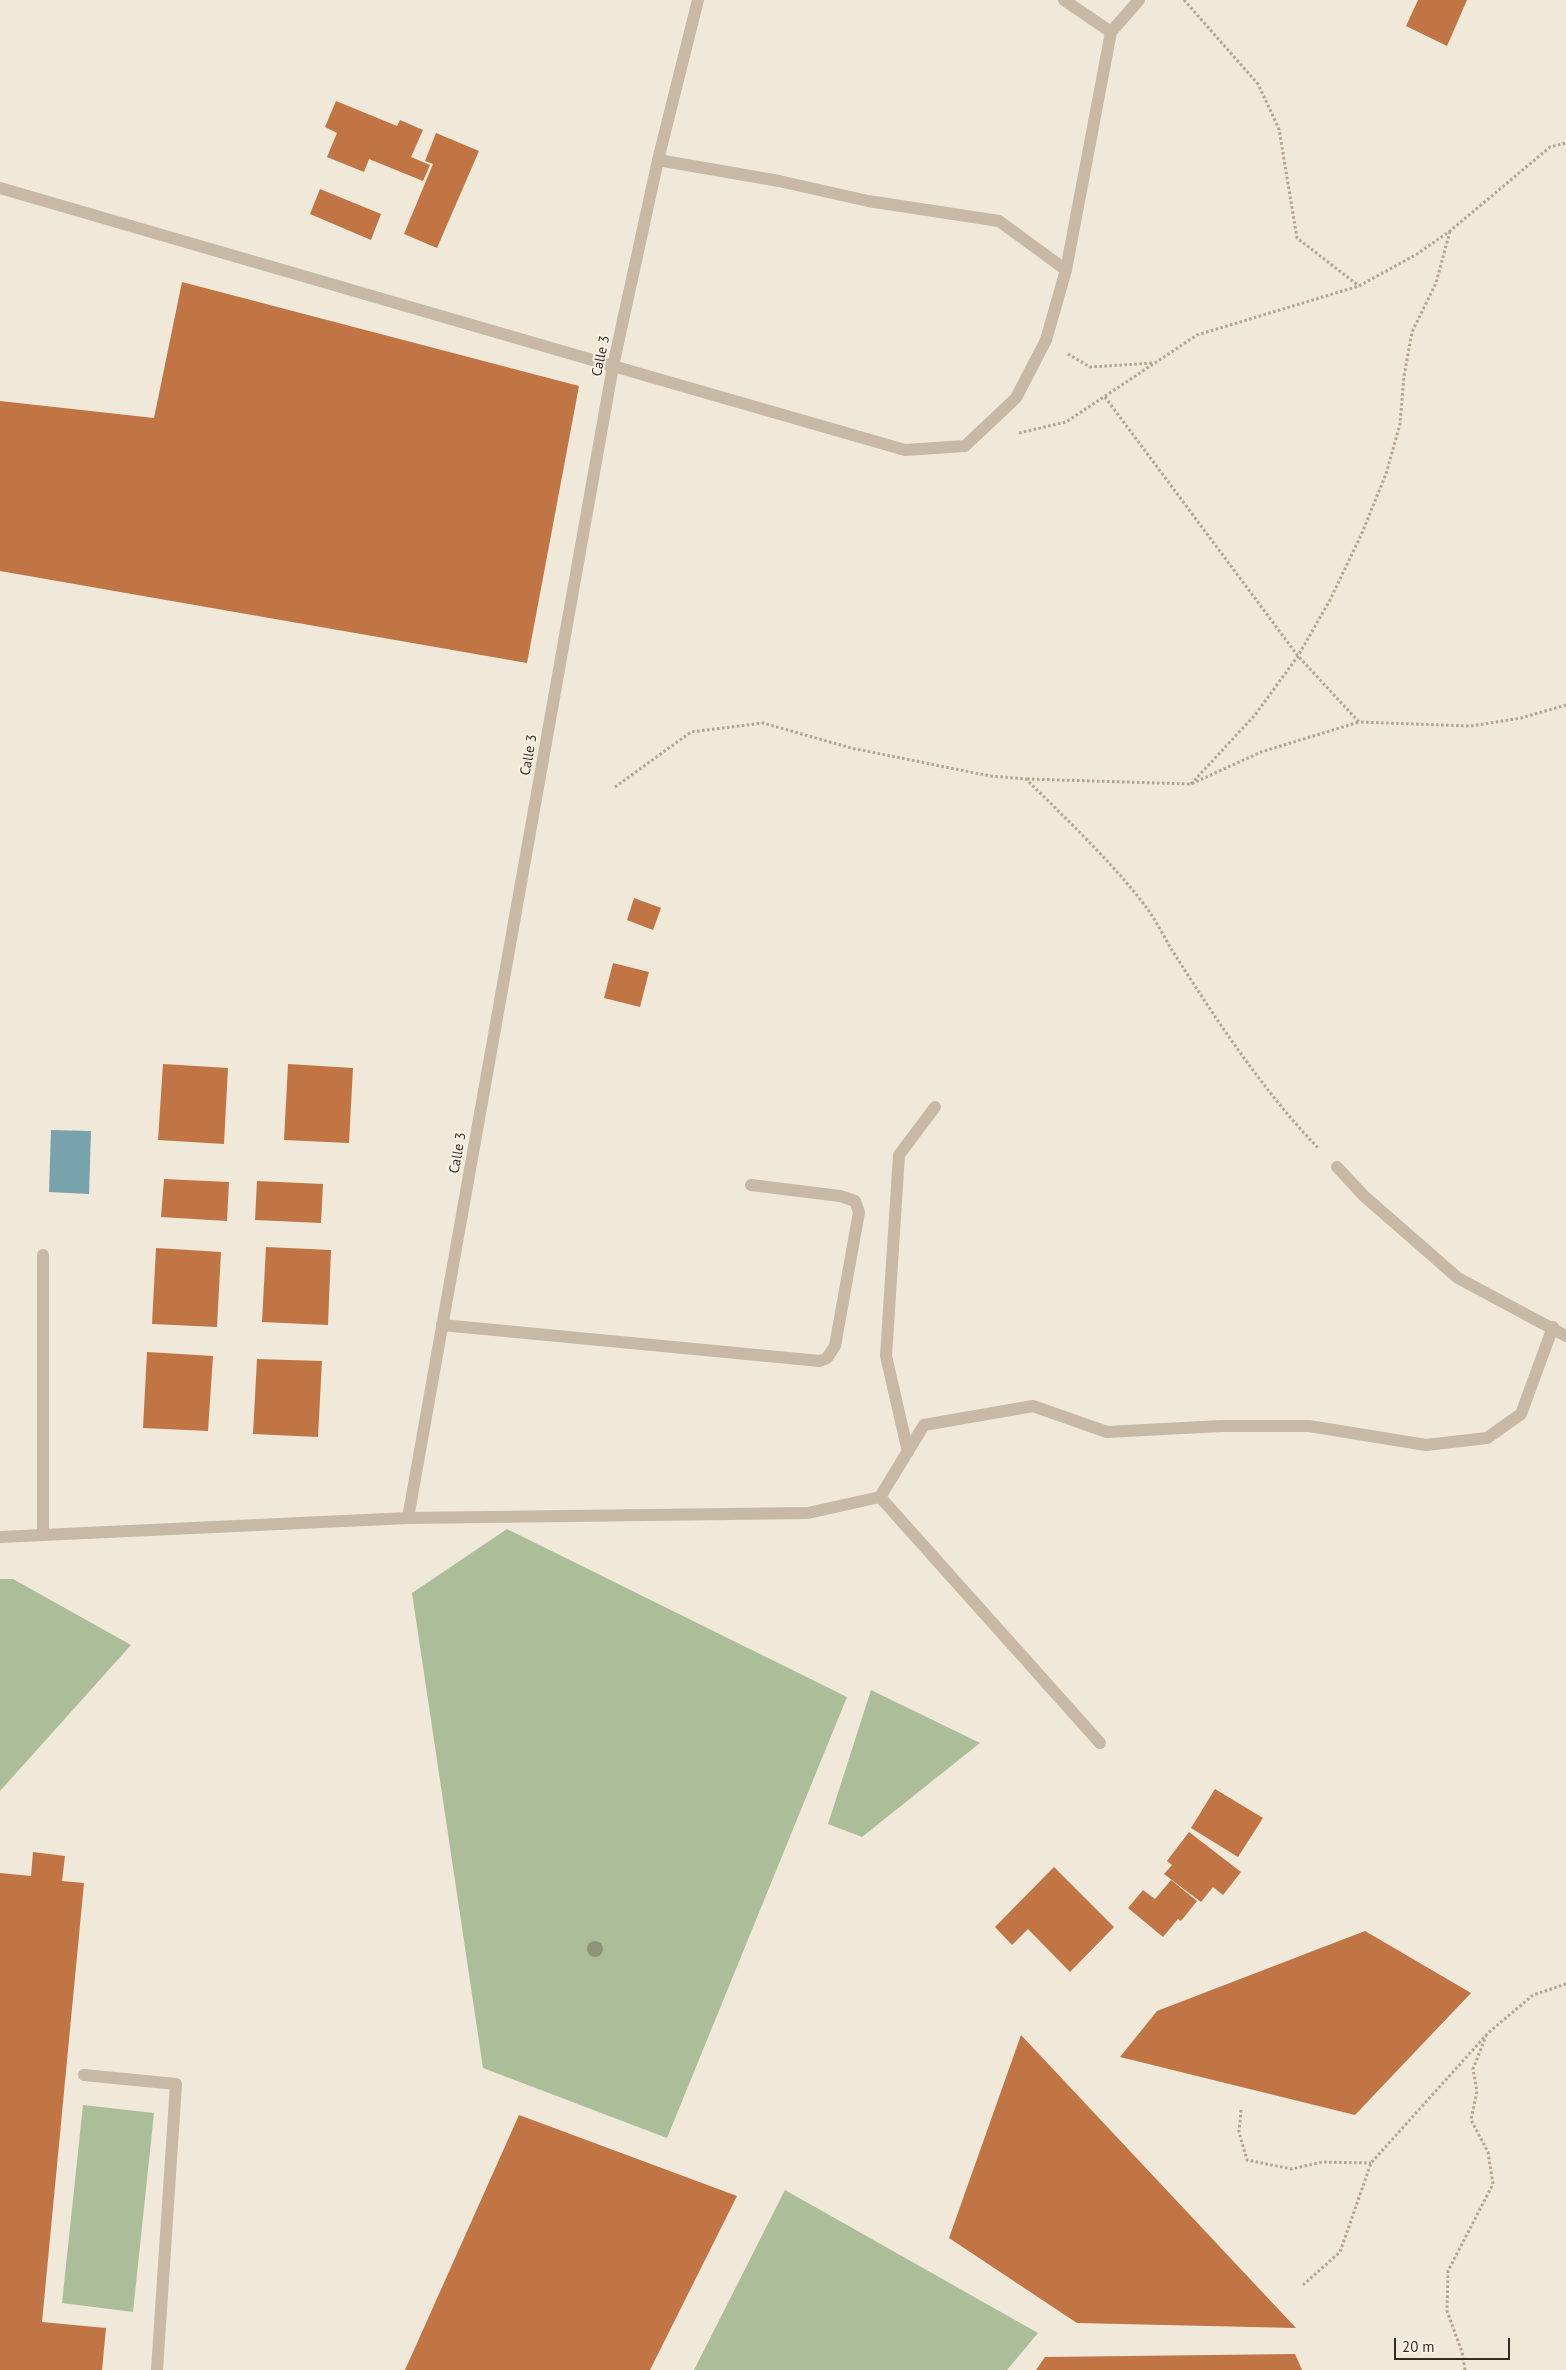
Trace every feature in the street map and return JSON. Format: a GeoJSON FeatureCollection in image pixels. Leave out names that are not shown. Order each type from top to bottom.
{"type":"FeatureCollection","features":[{"type":"Feature","properties":{"kind":"street","name":"Calle 3"},"geometry":{"type":"LineString","coordinates":[[408,1518],[613,366],[658,160],[698,0]]}},
{"type":"Feature","properties":{"kind":"street"},"geometry":{"type":"LineString","coordinates":[[1064,0],[1111,32]]}},
{"type":"Feature","properties":{"kind":"street"},"geometry":{"type":"LineString","coordinates":[[0,188],[905,450],[965,446],[1016,398],[1046,340],[1066,270],[1111,32],[1138,0]]}},
{"type":"Feature","properties":{"kind":"street"},"geometry":{"type":"LineString","coordinates":[[658,160],[779,181],[868,201],[998,221],[1066,270]]}},
{"type":"Feature","properties":{"kind":"street"},"geometry":{"type":"LineString","coordinates":[[908,1452],[886,1356],[899,1156],[935,1107]]}},
{"type":"Feature","properties":{"kind":"street"},"geometry":{"type":"LineString","coordinates":[[1336,1167],[1364,1196],[1458,1278],[1553,1327],[1566,1336]]}},
{"type":"Feature","properties":{"kind":"street"},"geometry":{"type":"LineString","coordinates":[[442,1325],[820,1361],[827,1358],[835,1346],[858,1212],[855,1201],[840,1196],[752,1185]]}},
{"type":"Feature","properties":{"kind":"street"},"geometry":{"type":"LineString","coordinates":[[43,1255],[43,1535]]}},
{"type":"Feature","properties":{"kind":"street"},"geometry":{"type":"LineString","coordinates":[[0,1537],[408,1518],[808,1513],[880,1497],[924,1425],[1033,1406],[1107,1432],[1221,1426],[1309,1426],[1426,1445],[1487,1438],[1522,1414],[1553,1327]]}},
{"type":"Feature","properties":{"kind":"street"},"geometry":{"type":"LineString","coordinates":[[880,1497],[1100,1743]]}},
{"type":"Feature","properties":{"kind":"street"},"geometry":{"type":"LineString","coordinates":[[84,2075],[176,2084],[157,2370]]}},
{"type":"Feature","properties":{"kind":"path"},"geometry":{"type":"LineString","coordinates":[[1184,0],[1258,84],[1279,129],[1297,238],[1359,286]]}},
{"type":"Feature","properties":{"kind":"path"},"geometry":{"type":"LineString","coordinates":[[1010,435],[1066,422],[1198,335],[1359,286],[1417,254],[1450,231],[1550,147],[1566,144]]}},
{"type":"Feature","properties":{"kind":"path"},"geometry":{"type":"LineString","coordinates":[[1191,784],[1255,715],[1298,656],[1330,600],[1362,532],[1386,474],[1400,424],[1404,376],[1412,332],[1436,283],[1450,231]]}},
{"type":"Feature","properties":{"kind":"path"},"geometry":{"type":"LineString","coordinates":[[1046,340],[1090,366],[1155,363]]}},
{"type":"Feature","properties":{"kind":"path"},"geometry":{"type":"LineString","coordinates":[[1105,397],[1298,656],[1358,722]]}},
{"type":"Feature","properties":{"kind":"path"},"geometry":{"type":"LineString","coordinates":[[615,787],[691,732],[763,723],[851,748],[990,776],[1026,779],[1191,784],[1261,752],[1358,722],[1471,726],[1521,718],[1566,704]]}},
{"type":"Feature","properties":{"kind":"path"},"geometry":{"type":"LineString","coordinates":[[1026,779],[1087,840],[1144,904],[1176,957],[1240,1052],[1303,1133],[1336,1167]]}},
{"type":"Feature","properties":{"kind":"path"},"geometry":{"type":"LineString","coordinates":[[1303,2285],[1340,2252],[1371,2163],[1488,2034],[1533,1995],[1566,1984]]}},
{"type":"Feature","properties":{"kind":"path"},"geometry":{"type":"LineString","coordinates":[[1465,2370],[1462,2352],[1447,2311],[1448,2271],[1493,2184],[1488,2152],[1471,2120],[1477,2091],[1473,2068],[1488,2034]]}},
{"type":"Feature","properties":{"kind":"path"},"geometry":{"type":"LineString","coordinates":[[1241,2110],[1238,2132],[1247,2160],[1292,2169],[1322,2162],[1371,2163]]}},
{"type":"Feature","properties":{"kind":"green space"},"geometry":{"type":"Polygon","coordinates":[[[507,1529],[847,1697],[667,2138],[483,2068],[412,1593],[507,1529]]]}},
{"type":"Feature","properties":{"kind":"green space"},"geometry":{"type":"Polygon","coordinates":[[[0,1579],[13,1579],[131,1645],[0,1791],[0,1579]]]}},
{"type":"Feature","properties":{"kind":"green space"},"geometry":{"type":"Polygon","coordinates":[[[871,1690],[980,1743],[862,1837],[828,1824],[871,1690]]]}},
{"type":"Feature","properties":{"kind":"green space"},"geometry":{"type":"Polygon","coordinates":[[[83,2105],[154,2113],[133,2312],[62,2303],[83,2105]]]}},
{"type":"Feature","properties":{"kind":"green space"},"geometry":{"type":"Polygon","coordinates":[[[785,2190],[1038,2333],[1007,2370],[694,2370],[785,2190]]]}},
{"type":"Feature","properties":{"kind":"water"},"geometry":{"type":"Polygon","coordinates":[[[51,1130],[91,1131],[89,1194],[49,1192],[51,1130]]]}},
{"type":"Feature","properties":{"kind":"building"},"geometry":{"type":"Polygon","coordinates":[[[1418,0],[1467,0],[1447,46],[1406,26],[1418,0]]]}},
{"type":"Feature","properties":{"kind":"building"},"geometry":{"type":"Polygon","coordinates":[[[336,101],[397,126],[400,120],[423,130],[411,157],[430,165],[423,181],[369,159],[364,172],[327,157],[337,133],[325,127],[336,101]]]}},
{"type":"Feature","properties":{"kind":"building"},"geometry":{"type":"Polygon","coordinates":[[[436,133],[479,151],[437,248],[404,234],[433,164],[425,161],[436,133]]]}},
{"type":"Feature","properties":{"kind":"building"},"geometry":{"type":"Polygon","coordinates":[[[320,189],[381,214],[371,240],[310,214],[320,189]]]}},
{"type":"Feature","properties":{"kind":"building"},"geometry":{"type":"Polygon","coordinates":[[[182,282],[579,386],[527,663],[0,571],[0,401],[154,418],[182,282]]]}},
{"type":"Feature","properties":{"kind":"building"},"geometry":{"type":"Polygon","coordinates":[[[634,898],[661,908],[653,930],[627,920],[634,898]]]}},
{"type":"Feature","properties":{"kind":"building"},"geometry":{"type":"Polygon","coordinates":[[[613,963],[649,972],[640,1007],[604,998],[613,963]]]}},
{"type":"Feature","properties":{"kind":"building"},"geometry":{"type":"Polygon","coordinates":[[[163,1064],[228,1068],[224,1144],[158,1140],[163,1064]]]}},
{"type":"Feature","properties":{"kind":"building"},"geometry":{"type":"Polygon","coordinates":[[[288,1064],[353,1068],[349,1143],[284,1140],[288,1064]]]}},
{"type":"Feature","properties":{"kind":"building"},"geometry":{"type":"Polygon","coordinates":[[[164,1179],[229,1182],[227,1221],[161,1217],[164,1179]]]}},
{"type":"Feature","properties":{"kind":"building"},"geometry":{"type":"Polygon","coordinates":[[[257,1181],[323,1184],[321,1223],[255,1220],[257,1181]]]}},
{"type":"Feature","properties":{"kind":"building"},"geometry":{"type":"Polygon","coordinates":[[[266,1247],[331,1250],[328,1325],[262,1322],[266,1247]]]}},
{"type":"Feature","properties":{"kind":"building"},"geometry":{"type":"Polygon","coordinates":[[[156,1248],[221,1252],[217,1327],[152,1324],[156,1248]]]}},
{"type":"Feature","properties":{"kind":"building"},"geometry":{"type":"Polygon","coordinates":[[[147,1352],[213,1356],[208,1431],[143,1428],[147,1352]]]}},
{"type":"Feature","properties":{"kind":"building"},"geometry":{"type":"Polygon","coordinates":[[[257,1359],[322,1361],[318,1437],[253,1434],[257,1359]]]}},
{"type":"Feature","properties":{"kind":"building"},"geometry":{"type":"Polygon","coordinates":[[[1215,1789],[1263,1818],[1238,1857],[1191,1828],[1215,1789]]]}},
{"type":"Feature","properties":{"kind":"building"},"geometry":{"type":"Polygon","coordinates":[[[1189,1832],[1241,1872],[1223,1895],[1213,1887],[1201,1902],[1164,1874],[1172,1865],[1167,1861],[1189,1832]]]}},
{"type":"Feature","properties":{"kind":"building"},"geometry":{"type":"Polygon","coordinates":[[[33,1852],[65,1856],[62,1881],[84,1883],[42,2322],[106,2328],[102,2370],[0,2370],[0,1873],[31,1876],[33,1852]]]}},
{"type":"Feature","properties":{"kind":"building"},"geometry":{"type":"Polygon","coordinates":[[[1054,1867],[1114,1927],[1070,1972],[1028,1929],[1012,1945],[995,1927],[1054,1867]]]}},
{"type":"Feature","properties":{"kind":"building"},"geometry":{"type":"Polygon","coordinates":[[[1171,1880],[1197,1901],[1181,1921],[1178,1919],[1163,1937],[1128,1908],[1143,1890],[1155,1899],[1171,1880]]]}},
{"type":"Feature","properties":{"kind":"building"},"geometry":{"type":"Polygon","coordinates":[[[1365,1931],[1471,1993],[1355,2115],[1120,2057],[1157,2011],[1365,1931]]]}},
{"type":"Feature","properties":{"kind":"building"},"geometry":{"type":"Polygon","coordinates":[[[1021,2035],[1296,2328],[1077,2323],[949,2238],[1021,2035]]]}},
{"type":"Feature","properties":{"kind":"building"},"geometry":{"type":"Polygon","coordinates":[[[519,2115],[737,2196],[650,2370],[405,2370],[519,2115]]]}},
{"type":"Feature","properties":{"kind":"building"},"geometry":{"type":"Polygon","coordinates":[[[1295,2354],[1302,2370],[1036,2370],[1045,2357],[1295,2354]]]}}]}
